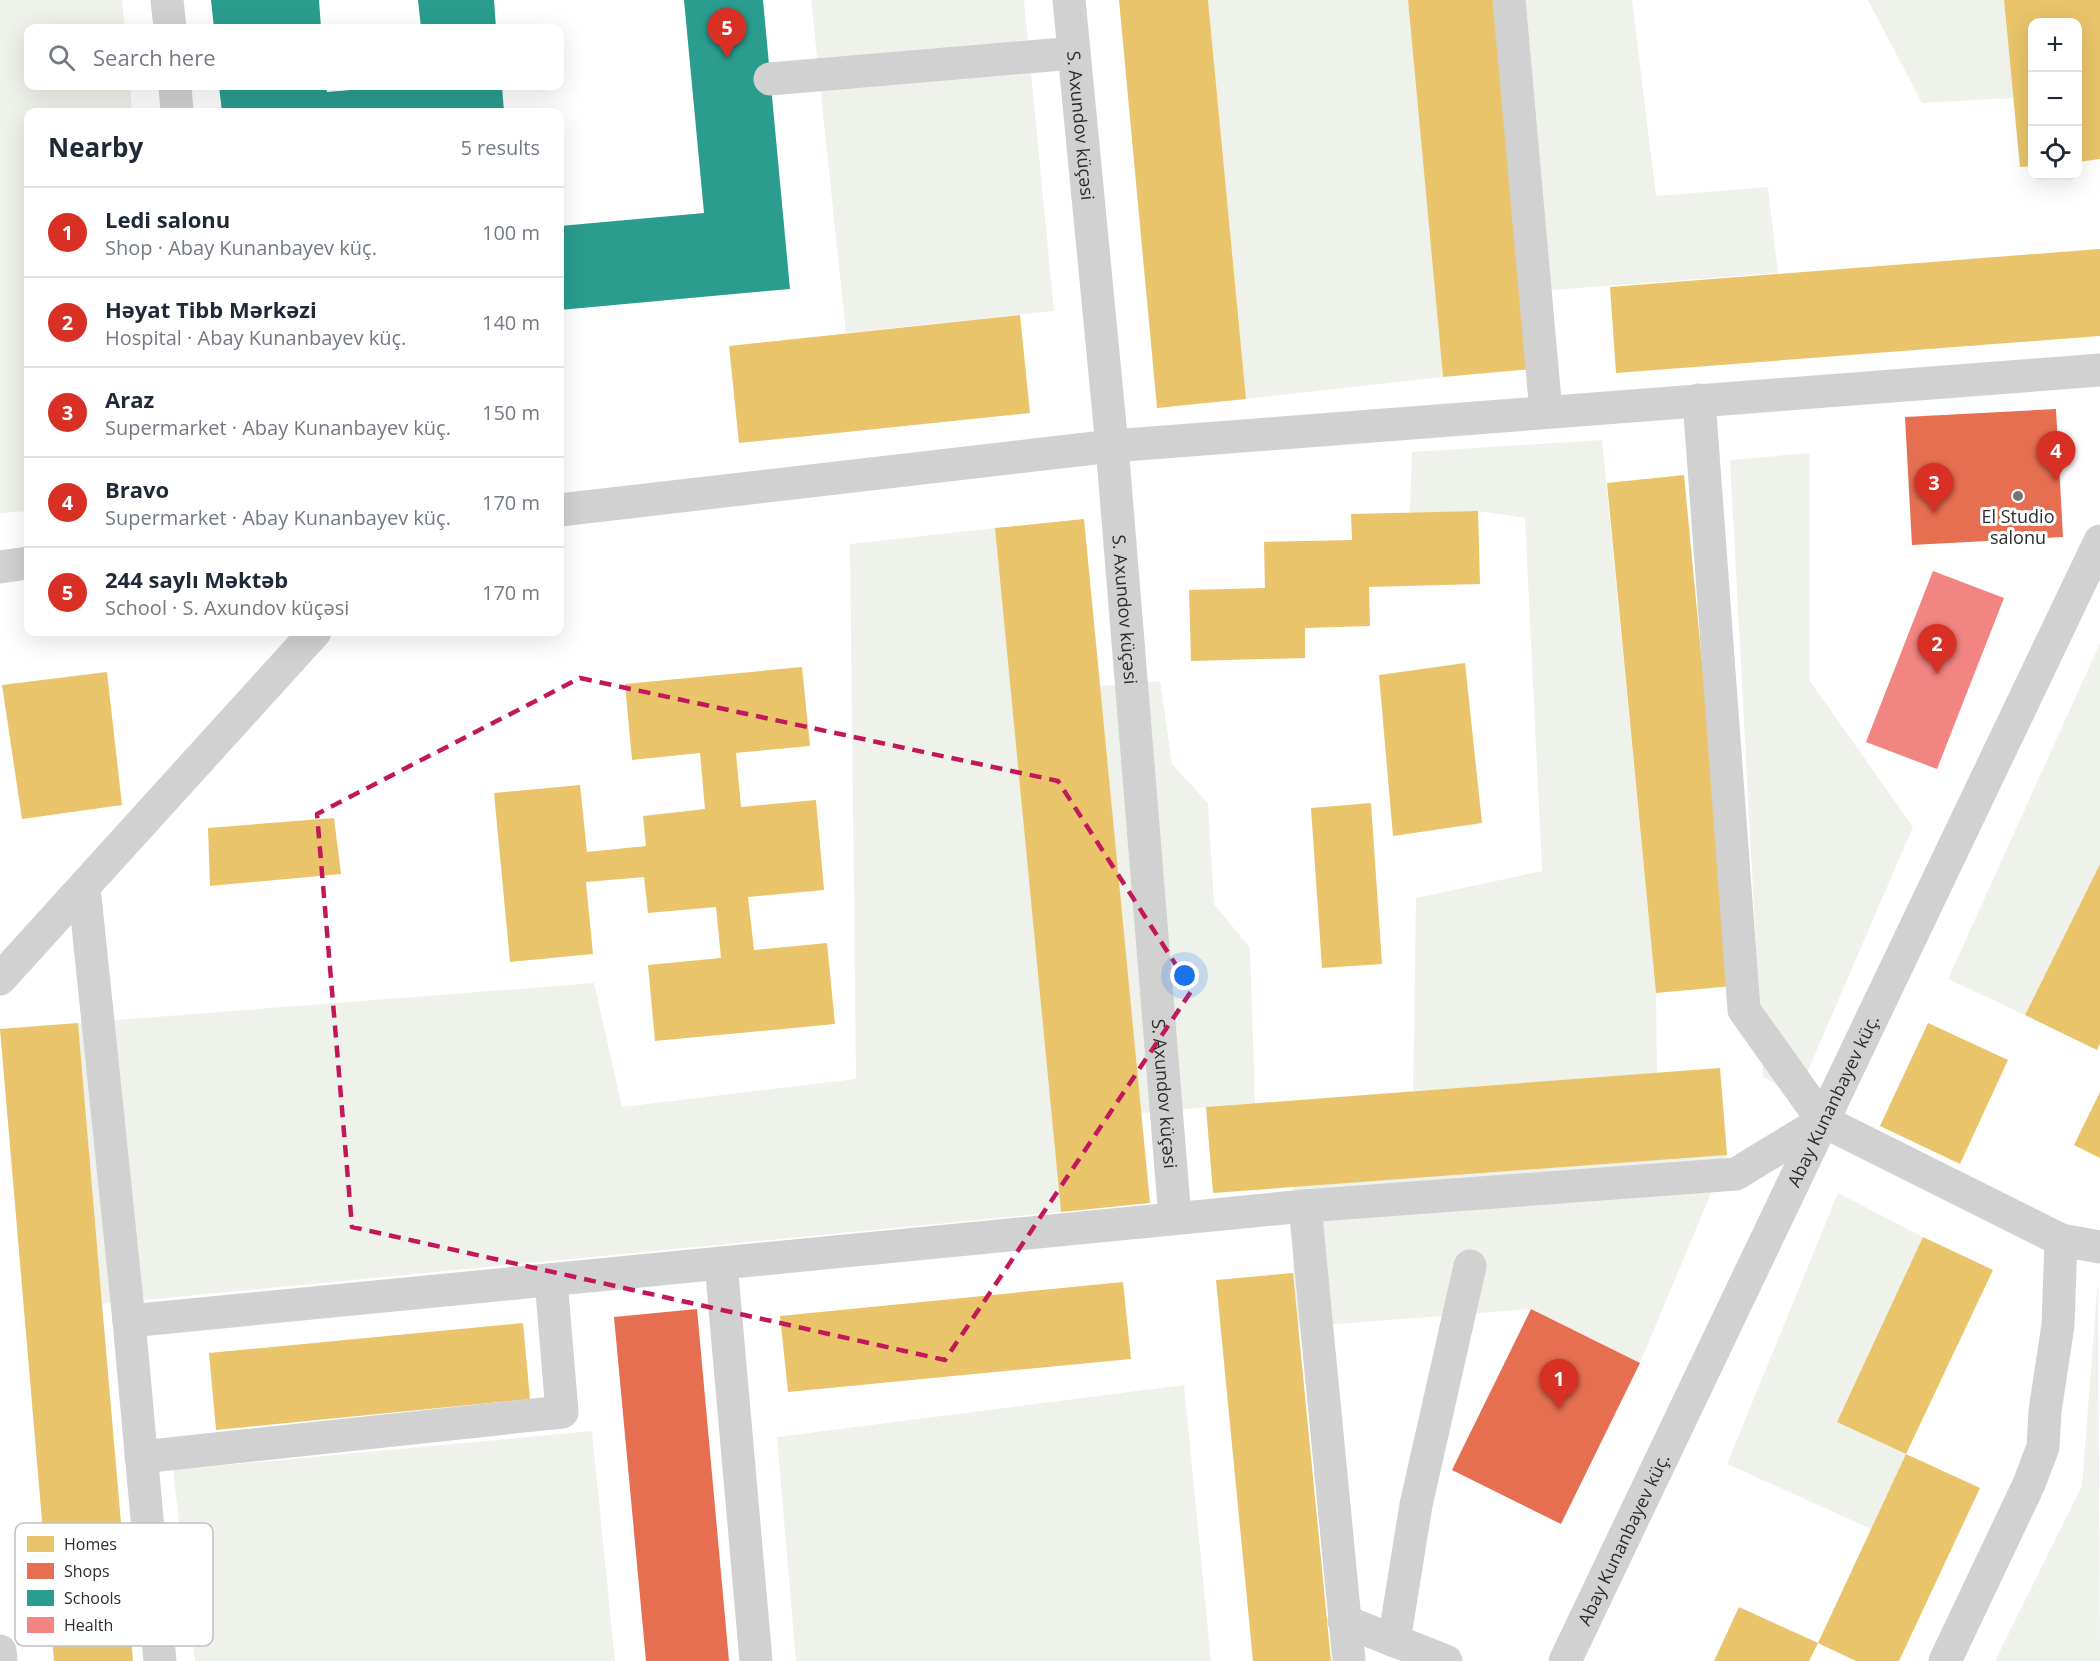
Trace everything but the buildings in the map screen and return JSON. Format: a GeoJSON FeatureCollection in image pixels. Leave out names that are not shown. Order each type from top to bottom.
{"type":"FeatureCollection","features":[{"type":"Feature","properties":{"kind":"street"},"geometry":{"type":"LineString","coordinates":[[167,0],[170,24]]}},
{"type":"Feature","properties":{"kind":"street","name":"S. Axundov küçəsi"},"geometry":{"type":"LineString","coordinates":[[1069,0],[1112,446],[1175,1218]]}},
{"type":"Feature","properties":{"kind":"street"},"geometry":{"type":"LineString","coordinates":[[1509,0],[1546,412]]}},
{"type":"Feature","properties":{"kind":"street"},"geometry":{"type":"LineString","coordinates":[[770,79],[1074,53]]}},
{"type":"Feature","properties":{"kind":"street"},"geometry":{"type":"LineString","coordinates":[[175,90],[177,108]]}},
{"type":"Feature","properties":{"kind":"street"},"geometry":{"type":"LineString","coordinates":[[564,510],[1112,446],[2100,370]]}},
{"type":"Feature","properties":{"kind":"street"},"geometry":{"type":"LineString","coordinates":[[1699,400],[1744,1010],[1823,1121],[2061,1240],[2100,1247]]}},
{"type":"Feature","properties":{"kind":"street","name":"Abay Kunanbayev küç."},"geometry":{"type":"LineString","coordinates":[[1565,1661],[2100,541]]}},
{"type":"Feature","properties":{"kind":"street"},"geometry":{"type":"LineString","coordinates":[[0,567],[24,564]]}},
{"type":"Feature","properties":{"kind":"street"},"geometry":{"type":"LineString","coordinates":[[0,979],[311,636]]}},
{"type":"Feature","properties":{"kind":"street"},"geometry":{"type":"LineString","coordinates":[[84,887],[129,1321],[147,1523]]}},
{"type":"Feature","properties":{"kind":"street"},"geometry":{"type":"LineString","coordinates":[[129,1321],[1305,1206],[1736,1174],[1823,1121]]}},
{"type":"Feature","properties":{"kind":"street"},"geometry":{"type":"LineString","coordinates":[[1305,1206],[1349,1661]]}},
{"type":"Feature","properties":{"kind":"street"},"geometry":{"type":"LineString","coordinates":[[1945,1661],[2029,1484],[2043,1447],[2045,1411],[2058,1325],[2061,1240]]}},
{"type":"Feature","properties":{"kind":"street"},"geometry":{"type":"LineString","coordinates":[[721,1263],[756,1661]]}},
{"type":"Feature","properties":{"kind":"street"},"geometry":{"type":"LineString","coordinates":[[1394,1641],[1416,1505],[1470,1266]]}},
{"type":"Feature","properties":{"kind":"street"},"geometry":{"type":"LineString","coordinates":[[141,1457],[562,1412],[551,1280]]}},
{"type":"Feature","properties":{"kind":"street"},"geometry":{"type":"LineString","coordinates":[[1344,1621],[1446,1661]]}},
{"type":"Feature","properties":{"kind":"street"},"geometry":{"type":"LineString","coordinates":[[159,1646],[160,1661]]}},
{"type":"Feature","properties":{"kind":"street"},"geometry":{"type":"LineString","coordinates":[[0,1652],[1,1661]]}},
{"type":"Feature","properties":{"kind":"highlighted area"},"geometry":{"type":"Polygon","coordinates":[[[580,678],[1058,781],[1192,990],[945,1360],[352,1227],[317,814],[580,678]]]}},
{"type":"Feature","properties":{"kind":"shaded area"},"geometry":{"type":"Polygon","coordinates":[[[0,0],[122,0],[125,24],[24,24],[24,90],[130,90],[132,108],[24,108],[24,511],[0,513],[0,0]]]}},
{"type":"Feature","properties":{"kind":"shaded area"},"geometry":{"type":"Polygon","coordinates":[[[811,0],[1024,0],[1054,311],[846,333],[811,0]]]}},
{"type":"Feature","properties":{"kind":"shaded area"},"geometry":{"type":"Polygon","coordinates":[[[1208,0],[1408,0],[1443,377],[1246,399],[1208,0]]]}},
{"type":"Feature","properties":{"kind":"shaded area"},"geometry":{"type":"Polygon","coordinates":[[[1497,0],[1632,0],[1656,196],[1768,187],[1778,273],[1525,292],[1497,0]]]}},
{"type":"Feature","properties":{"kind":"shaded area"},"geometry":{"type":"Polygon","coordinates":[[[1868,0],[2004,0],[2013,98],[1922,103],[1868,0]]]}},
{"type":"Feature","properties":{"kind":"shaded area"},"geometry":{"type":"Polygon","coordinates":[[[1602,440],[1656,993],[1657,1073],[1413,1091],[1416,898],[1542,871],[1525,518],[1478,511],[1410,513],[1412,452],[1602,440]]]}},
{"type":"Feature","properties":{"kind":"shaded area"},"geometry":{"type":"Polygon","coordinates":[[[1810,453],[1810,681],[1913,827],[1797,1096],[1763,1077],[1730,460],[1810,453]]]}},
{"type":"Feature","properties":{"kind":"shaded area"},"geometry":{"type":"Polygon","coordinates":[[[995,528],[1061,1212],[102,1304],[78,1023],[594,983],[622,1107],[856,1079],[850,544],[995,528]]]}},
{"type":"Feature","properties":{"kind":"shaded area"},"geometry":{"type":"Polygon","coordinates":[[[2100,643],[2100,864],[2025,1015],[1948,979],[2100,643]]]}},
{"type":"Feature","properties":{"kind":"shaded area"},"geometry":{"type":"Polygon","coordinates":[[[1160,681],[1172,764],[1208,803],[1214,904],[1250,948],[1255,1103],[1141,1113],[1100,686],[1160,681]]]}},
{"type":"Feature","properties":{"kind":"shaded area"},"geometry":{"type":"Polygon","coordinates":[[[1727,1155],[1640,1363],[1531,1309],[1298,1327],[1293,1273],[1293,1187],[1727,1155]]]}},
{"type":"Feature","properties":{"kind":"shaded area"},"geometry":{"type":"Polygon","coordinates":[[[1838,1193],[1923,1237],[1837,1422],[1906,1454],[1871,1529],[1727,1464],[1838,1193]]]}},
{"type":"Feature","properties":{"kind":"shaded area"},"geometry":{"type":"Polygon","coordinates":[[[2098,1279],[2100,1661],[1995,1661],[2082,1486],[2098,1279]]]}},
{"type":"Feature","properties":{"kind":"shaded area"},"geometry":{"type":"Polygon","coordinates":[[[1184,1385],[1211,1661],[796,1661],[777,1437],[1184,1385]]]}},
{"type":"Feature","properties":{"kind":"shaded area"},"geometry":{"type":"Polygon","coordinates":[[[592,1431],[615,1661],[195,1661],[193,1646],[213,1646],[213,1523],[179,1523],[173,1470],[592,1431]]]}},
{"type":"Feature","properties":{"kind":"place","name":"244 saylı Məktəb"},"geometry":{"type":"Point","coordinates":[727,58]}},
{"type":"Feature","properties":{"kind":"place","name":"Bravo"},"geometry":{"type":"Point","coordinates":[2056,481]}},
{"type":"Feature","properties":{"kind":"place","name":"El Studio salonu"},"geometry":{"type":"Point","coordinates":[2018,496]}},
{"type":"Feature","properties":{"kind":"place","name":"Araz"},"geometry":{"type":"Point","coordinates":[1934,513]}},
{"type":"Feature","properties":{"kind":"place","name":"Həyat Tibb Mərkəzi"},"geometry":{"type":"Point","coordinates":[1937,674]}},
{"type":"Feature","properties":{"kind":"place","name":"Ledi salonu"},"geometry":{"type":"Point","coordinates":[1559,1409]}}]}
